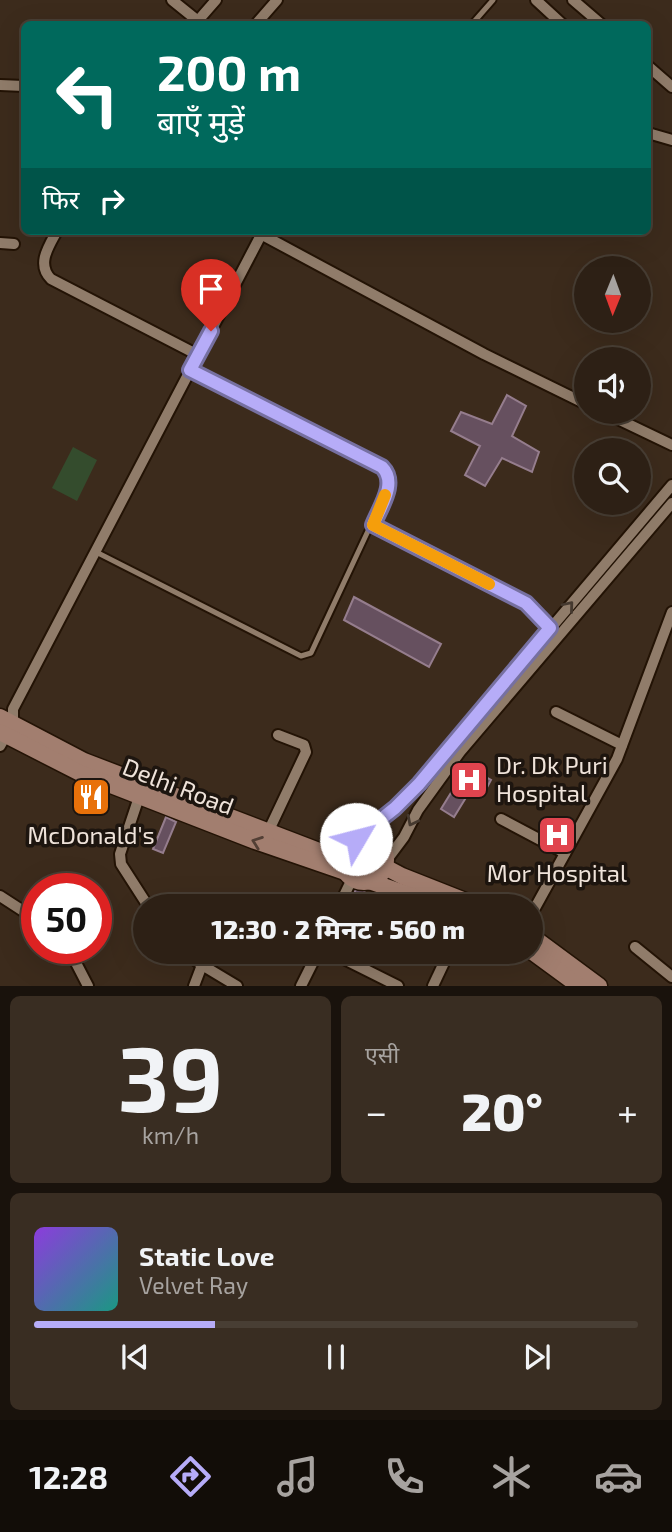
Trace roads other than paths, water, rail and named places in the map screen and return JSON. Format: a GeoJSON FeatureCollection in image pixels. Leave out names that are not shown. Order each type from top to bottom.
{"type":"FeatureCollection","features":[{"type":"Feature","properties":{"kind":"main road","name":"Delhi Road"},"geometry":{"type":"LineString","coordinates":[[4,724],[80,773],[349,875]]}},
{"type":"Feature","properties":{"kind":"main road","name":"Delhi Road"},"geometry":{"type":"LineString","coordinates":[[4,724],[84,761],[319,851],[342,854]]}},
{"type":"Feature","properties":{"kind":"main road"},"geometry":{"type":"LineString","coordinates":[[369,881],[376,878],[386,864],[386,854],[379,843],[372,839],[359,838],[347,845],[342,854],[349,875],[406,894]]}},
{"type":"Feature","properties":{"kind":"main road"},"geometry":{"type":"LineString","coordinates":[[386,864],[402,876],[448,894]]}},
{"type":"Feature","properties":{"kind":"main road"},"geometry":{"type":"LineString","coordinates":[[543,945],[599,986]]}},
{"type":"Feature","properties":{"kind":"main road"},"geometry":{"type":"LineString","coordinates":[[543,960],[579,986]]}},
{"type":"Feature","properties":{"kind":"street"},"geometry":{"type":"LineString","coordinates":[[172,0],[194,21]]}},
{"type":"Feature","properties":{"kind":"street"},"geometry":{"type":"LineString","coordinates":[[198,21],[216,0]]}},
{"type":"Feature","properties":{"kind":"street"},"geometry":{"type":"LineString","coordinates":[[259,21],[277,0]]}},
{"type":"Feature","properties":{"kind":"street"},"geometry":{"type":"LineString","coordinates":[[536,0],[559,21]]}},
{"type":"Feature","properties":{"kind":"street"},"geometry":{"type":"LineString","coordinates":[[573,0],[598,21]]}},
{"type":"Feature","properties":{"kind":"street"},"geometry":{"type":"LineString","coordinates":[[651,69],[672,88]]}},
{"type":"Feature","properties":{"kind":"street"},"geometry":{"type":"LineString","coordinates":[[0,85],[21,86]]}},
{"type":"Feature","properties":{"kind":"street"},"geometry":{"type":"LineString","coordinates":[[651,134],[672,140]]}},
{"type":"Feature","properties":{"kind":"street"},"geometry":{"type":"LineString","coordinates":[[55,235],[43,264],[45,273],[51,279],[198,355]]}},
{"type":"Feature","properties":{"kind":"street"},"geometry":{"type":"LineString","coordinates":[[4,724],[198,355],[257,235]]}},
{"type":"Feature","properties":{"kind":"street"},"geometry":{"type":"LineString","coordinates":[[262,235],[484,354],[574,398]]}},
{"type":"Feature","properties":{"kind":"street"},"geometry":{"type":"LineString","coordinates":[[0,243],[14,244]]}},
{"type":"Feature","properties":{"kind":"street"},"geometry":{"type":"LineString","coordinates":[[628,424],[672,445]]}},
{"type":"Feature","properties":{"kind":"street"},"geometry":{"type":"LineString","coordinates":[[386,864],[418,810],[460,752],[631,541],[672,485]]}},
{"type":"Feature","properties":{"kind":"street"},"geometry":{"type":"LineString","coordinates":[[359,838],[419,784],[550,628],[631,541],[672,503]]}},
{"type":"Feature","properties":{"kind":"street"},"geometry":{"type":"LineString","coordinates":[[543,894],[617,759],[671,612]]}},
{"type":"Feature","properties":{"kind":"street"},"geometry":{"type":"LineString","coordinates":[[556,712],[622,745]]}},
{"type":"Feature","properties":{"kind":"street"},"geometry":{"type":"LineString","coordinates":[[269,830],[306,749],[304,745],[278,735]]}},
{"type":"Feature","properties":{"kind":"street"},"geometry":{"type":"LineString","coordinates":[[139,797],[120,854],[121,864],[140,894]]}},
{"type":"Feature","properties":{"kind":"street"},"geometry":{"type":"LineString","coordinates":[[501,819],[565,853]]}},
{"type":"Feature","properties":{"kind":"street"},"geometry":{"type":"LineString","coordinates":[[343,894],[349,875]]}},
{"type":"Feature","properties":{"kind":"street"},"geometry":{"type":"LineString","coordinates":[[0,896],[21,910]]}},
{"type":"Feature","properties":{"kind":"street"},"geometry":{"type":"LineString","coordinates":[[635,947],[672,977]]}},
{"type":"Feature","properties":{"kind":"street"},"geometry":{"type":"LineString","coordinates":[[77,964],[88,986]]}},
{"type":"Feature","properties":{"kind":"street"},"geometry":{"type":"LineString","coordinates":[[301,986],[312,964]]}},
{"type":"Feature","properties":{"kind":"street"},"geometry":{"type":"LineString","coordinates":[[354,964],[398,986]]}},
{"type":"Feature","properties":{"kind":"street"},"geometry":{"type":"LineString","coordinates":[[433,986],[443,964]]}},
{"type":"Feature","properties":{"kind":"street"},"geometry":{"type":"LineString","coordinates":[[194,986],[202,965],[237,986]]}},
{"type":"Feature","properties":{"kind":"lane"},"geometry":{"type":"LineString","coordinates":[[475,21],[493,0]]}},
{"type":"Feature","properties":{"kind":"lane"},"geometry":{"type":"LineString","coordinates":[[96,552],[304,656],[311,653],[373,525],[389,486],[388,473],[382,467],[190,370]]}},
{"type":"Feature","properties":{"kind":"lane"},"geometry":{"type":"LineString","coordinates":[[373,525],[526,603],[550,628]]}},
{"type":"Feature","properties":{"kind":"place","name":"Dr. Dk Puri Hospital"},"geometry":{"type":"Point","coordinates":[469,780]}},
{"type":"Feature","properties":{"kind":"place","name":"McDonald's"},"geometry":{"type":"Point","coordinates":[91,797]}},
{"type":"Feature","properties":{"kind":"place","name":"Mor Hospital"},"geometry":{"type":"Point","coordinates":[557,835]}}]}
